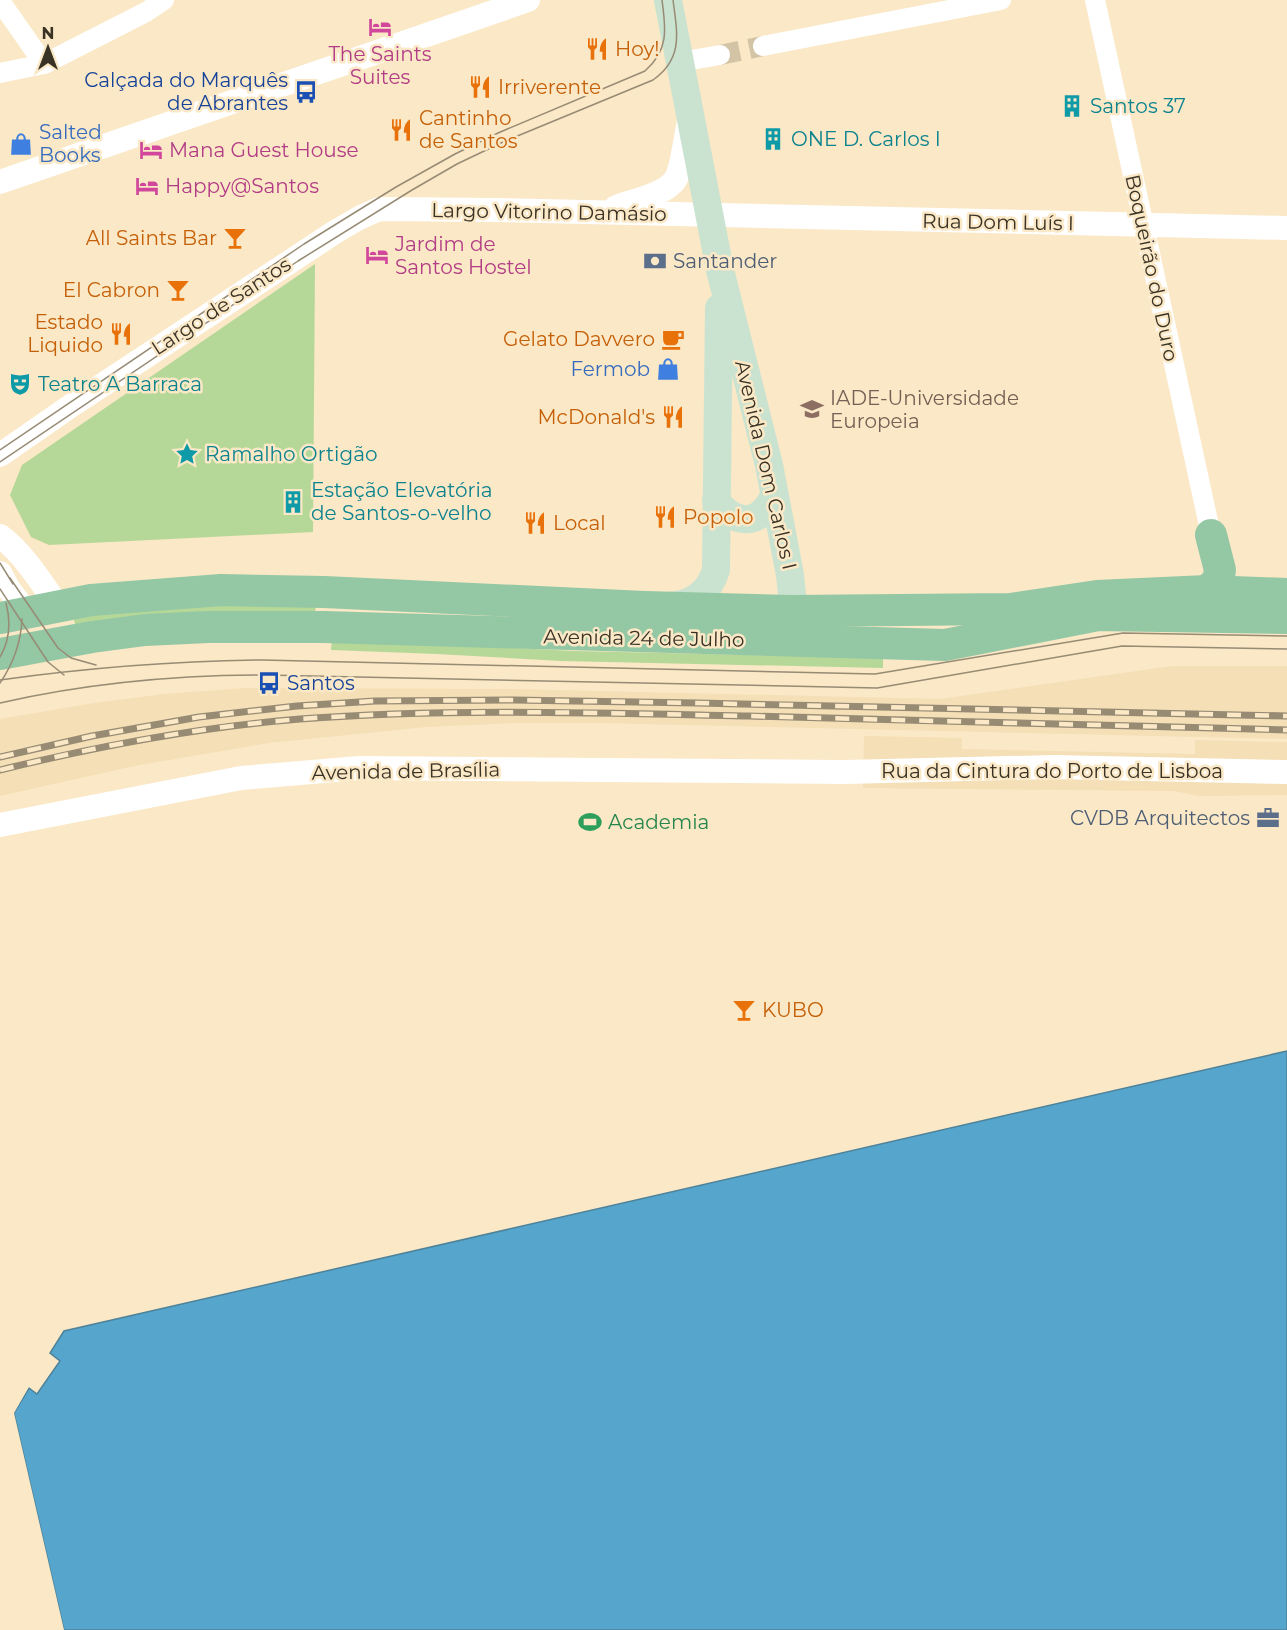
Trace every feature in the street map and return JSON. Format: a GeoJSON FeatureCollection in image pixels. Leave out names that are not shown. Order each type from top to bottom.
{"type":"FeatureCollection","features":[{"type":"Feature","properties":{"kind":"main road","name":"Avenida Dom Carlos I"},"geometry":{"type":"LineString","coordinates":[[668,0],[720,270],[769,465],[792,584],[791,611]]}},
{"type":"Feature","properties":{"kind":"main road","name":"Avenida Dom Carlos I"},"geometry":{"type":"LineString","coordinates":[[644,607],[682,604],[695,600],[709,587],[714,577],[720,270]]}},
{"type":"Feature","properties":{"kind":"main road"},"geometry":{"type":"LineString","coordinates":[[716,501],[735,518],[746,519],[763,512],[770,506],[774,496]]}},
{"type":"Feature","properties":{"kind":"main road"},"geometry":{"type":"LineString","coordinates":[[1207,591],[1218,581],[1220,570],[1211,535]]}},
{"type":"Feature","properties":{"kind":"main road","name":"Avenida 24 de Julho"},"geometry":{"type":"LineString","coordinates":[[13,615],[91,600],[147,594],[232,590],[791,611],[1010,609],[1097,596],[1207,591],[1287,594]]}},
{"type":"Feature","properties":{"kind":"main road"},"geometry":{"type":"LineString","coordinates":[[58,606],[61,642]]}},
{"type":"Feature","properties":{"kind":"main road"},"geometry":{"type":"LineString","coordinates":[[752,640],[777,630],[786,623],[791,611]]}},
{"type":"Feature","properties":{"kind":"main road"},"geometry":{"type":"LineString","coordinates":[[13,615],[61,642]]}},
{"type":"Feature","properties":{"kind":"main road","name":"Avenida 24 de Julho"},"geometry":{"type":"LineString","coordinates":[[0,654],[61,642],[145,630],[208,627],[324,627],[945,645],[1098,615],[1287,618]]}},
{"type":"Feature","properties":{"kind":"street"},"geometry":{"type":"LineString","coordinates":[[0,73],[44,64],[146,12],[164,0]]}},
{"type":"Feature","properties":{"kind":"street"},"geometry":{"type":"LineString","coordinates":[[0,182],[528,0]]}},
{"type":"Feature","properties":{"kind":"street"},"geometry":{"type":"LineString","coordinates":[[763,46],[1001,0]]}},
{"type":"Feature","properties":{"kind":"street","name":"Boqueirão do Duro"},"geometry":{"type":"LineString","coordinates":[[1095,0],[1211,535]]}},
{"type":"Feature","properties":{"kind":"street"},"geometry":{"type":"LineString","coordinates":[[0,1],[44,64]]}},
{"type":"Feature","properties":{"kind":"street"},"geometry":{"type":"LineString","coordinates":[[680,62],[720,55]]}},
{"type":"Feature","properties":{"kind":"street"},"geometry":{"type":"LineString","coordinates":[[602,212],[656,193],[675,181],[680,169],[690,116]]}},
{"type":"Feature","properties":{"kind":"street","name":"Largo de Santos"},"geometry":{"type":"LineString","coordinates":[[0,455],[335,232],[368,213],[379,209],[388,210]]}},
{"type":"Feature","properties":{"kind":"street","name":"Largo Vitorino Damásio"},"geometry":{"type":"LineString","coordinates":[[388,210],[709,215]]}},
{"type":"Feature","properties":{"kind":"street","name":"Rua Dom Luís I"},"geometry":{"type":"LineString","coordinates":[[709,215],[1287,228]]}},
{"type":"Feature","properties":{"kind":"street"},"geometry":{"type":"LineString","coordinates":[[0,536],[14,550],[58,606]]}},
{"type":"Feature","properties":{"kind":"street"},"geometry":{"type":"LineString","coordinates":[[0,573],[8,588],[13,615]]}},
{"type":"Feature","properties":{"kind":"street","name":"Rua da Cintura do Porto de Lisboa"},"geometry":{"type":"LineString","coordinates":[[816,772],[1054,767],[1287,772]]}},
{"type":"Feature","properties":{"kind":"street","name":"Avenida de Brasília"},"geometry":{"type":"LineString","coordinates":[[0,825],[241,778],[359,768],[816,772]]}},
{"type":"Feature","properties":{"kind":"shaded area"},"geometry":{"type":"Polygon","coordinates":[[[1172,666],[1287,666],[1287,739],[513,723],[426,727],[269,743],[134,766],[0,796],[0,719],[164,694],[246,688],[513,689],[940,699],[1172,666]]]}},
{"type":"Feature","properties":{"kind":"shaded area"},"geometry":{"type":"Polygon","coordinates":[[[864,736],[962,738],[962,749],[1195,754],[1195,740],[1287,742],[1287,795],[1198,796],[1175,791],[863,788],[864,736]]]}},
{"type":"Feature","properties":{"kind":"green space"},"geometry":{"type":"Polygon","coordinates":[[[315,264],[313,532],[49,545],[31,537],[10,495],[22,465],[315,264]]]}},
{"type":"Feature","properties":{"kind":"green space"},"geometry":{"type":"Polygon","coordinates":[[[316,602],[315,617],[76,626],[74,621],[75,617],[172,604],[316,602]]]}},
{"type":"Feature","properties":{"kind":"green space"},"geometry":{"type":"Polygon","coordinates":[[[332,638],[573,651],[883,658],[883,668],[561,661],[331,650],[332,638]]]}},
{"type":"Feature","properties":{"kind":"water"},"geometry":{"type":"Polygon","coordinates":[[[1287,1051],[1287,1630],[64,1630],[14,1413],[29,1388],[37,1394],[60,1361],[50,1353],[64,1331],[1287,1051]]]}},
{"type":"Feature","properties":{"kind":"pier"},"geometry":{"type":"Polygon","coordinates":[[[30,1385],[14,1413],[64,1630],[61,1630],[11,1413],[30,1385]]]}},
{"type":"Feature","properties":{"kind":"tunnel"},"geometry":{"type":"LineString","coordinates":[[720,55],[763,46]]}},
{"type":"Feature","properties":{"kind":"tram line"},"geometry":{"type":"LineString","coordinates":[[0,450],[304,244],[396,187],[498,133],[645,71],[653,63],[662,47],[665,30],[662,0]]}},
{"type":"Feature","properties":{"kind":"tram line"},"geometry":{"type":"LineString","coordinates":[[0,462],[298,261],[412,190],[457,164],[503,142],[653,80],[663,72],[674,53],[677,34],[673,0]]}},
{"type":"Feature","properties":{"kind":"tram line"},"geometry":{"type":"LineString","coordinates":[[0,563],[13,584]]}},
{"type":"Feature","properties":{"kind":"tram line"},"geometry":{"type":"LineString","coordinates":[[10,578],[58,648],[71,658],[96,665]]}},
{"type":"Feature","properties":{"kind":"tram line"},"geometry":{"type":"LineString","coordinates":[[0,589],[48,662],[64,675]]}},
{"type":"Feature","properties":{"kind":"tram line"},"geometry":{"type":"LineString","coordinates":[[0,657],[9,631],[6,603]]}},
{"type":"Feature","properties":{"kind":"tram line"},"geometry":{"type":"LineString","coordinates":[[0,683],[16,652],[22,619]]}},
{"type":"Feature","properties":{"kind":"tram line"},"geometry":{"type":"LineString","coordinates":[[0,680],[131,666],[262,660],[875,674],[1123,633],[1287,636]]}},
{"type":"Feature","properties":{"kind":"tram line"},"geometry":{"type":"LineString","coordinates":[[0,703],[99,685],[231,675],[877,688],[1122,646],[1287,649]]}},
{"type":"Feature","properties":{"kind":"railway"},"geometry":{"type":"LineString","coordinates":[[0,757],[92,736],[199,717],[297,706],[375,701],[513,700],[697,703],[1287,716]]}},
{"type":"Feature","properties":{"kind":"railway"},"geometry":{"type":"LineString","coordinates":[[0,770],[111,745],[187,732],[300,719],[412,713],[524,712],[748,716],[1287,730]]}},
{"type":"Feature","properties":{"kind":"place","name":"The Saints Suites"},"geometry":{"type":"Point","coordinates":[380,27]}},
{"type":"Feature","properties":{"kind":"place","name":"Hoy!"},"geometry":{"type":"Point","coordinates":[597,49]}},
{"type":"Feature","properties":{"kind":"place","name":"Irriverente"},"geometry":{"type":"Point","coordinates":[480,87]}},
{"type":"Feature","properties":{"kind":"place","name":"Calçada do Marquês de Abrantes"},"geometry":{"type":"Point","coordinates":[306,92]}},
{"type":"Feature","properties":{"kind":"place","name":"Santos 37"},"geometry":{"type":"Point","coordinates":[1072,106]}},
{"type":"Feature","properties":{"kind":"place","name":"Cantinho de Santos"},"geometry":{"type":"Point","coordinates":[401,130]}},
{"type":"Feature","properties":{"kind":"place","name":"ONE D. Carlos I"},"geometry":{"type":"Point","coordinates":[773,139]}},
{"type":"Feature","properties":{"kind":"place","name":"Salted Books"},"geometry":{"type":"Point","coordinates":[21,144]}},
{"type":"Feature","properties":{"kind":"place","name":"Mana Guest House"},"geometry":{"type":"Point","coordinates":[151,150]}},
{"type":"Feature","properties":{"kind":"place","name":"Happy@Santos"},"geometry":{"type":"Point","coordinates":[147,186]}},
{"type":"Feature","properties":{"kind":"place","name":"All Saints Bar"},"geometry":{"type":"Point","coordinates":[235,238]}},
{"type":"Feature","properties":{"kind":"place","name":"Jardim de Santos Hostel"},"geometry":{"type":"Point","coordinates":[377,255]}},
{"type":"Feature","properties":{"kind":"place","name":"Santander"},"geometry":{"type":"Point","coordinates":[655,261]}},
{"type":"Feature","properties":{"kind":"place","name":"El Cabron"},"geometry":{"type":"Point","coordinates":[178,290]}},
{"type":"Feature","properties":{"kind":"place","name":"Estado Liquido"},"geometry":{"type":"Point","coordinates":[121,334]}},
{"type":"Feature","properties":{"kind":"place","name":"Gelato Davvero"},"geometry":{"type":"Point","coordinates":[673,339]}},
{"type":"Feature","properties":{"kind":"place","name":"Fermob"},"geometry":{"type":"Point","coordinates":[668,369]}},
{"type":"Feature","properties":{"kind":"place","name":"Teatro A Barraca"},"geometry":{"type":"Point","coordinates":[20,384]}},
{"type":"Feature","properties":{"kind":"place","name":"IADE-Universidade Europeia"},"geometry":{"type":"Point","coordinates":[812,409]}},
{"type":"Feature","properties":{"kind":"place","name":"McDonald's"},"geometry":{"type":"Point","coordinates":[673,417]}},
{"type":"Feature","properties":{"kind":"place","name":"Ramalho Ortigão"},"geometry":{"type":"Point","coordinates":[187,454]}},
{"type":"Feature","properties":{"kind":"place","name":"Estação Elevatória de Santos-o-velho"},"geometry":{"type":"Point","coordinates":[293,502]}},
{"type":"Feature","properties":{"kind":"place","name":"Popolo"},"geometry":{"type":"Point","coordinates":[665,517]}},
{"type":"Feature","properties":{"kind":"place","name":"Local"},"geometry":{"type":"Point","coordinates":[535,523]}},
{"type":"Feature","properties":{"kind":"place","name":"Santos"},"geometry":{"type":"Point","coordinates":[269,683]}},
{"type":"Feature","properties":{"kind":"place","name":"CVDB Arquitectos"},"geometry":{"type":"Point","coordinates":[1268,818]}},
{"type":"Feature","properties":{"kind":"place","name":"Academia"},"geometry":{"type":"Point","coordinates":[590,822]}},
{"type":"Feature","properties":{"kind":"place","name":"KUBO"},"geometry":{"type":"Point","coordinates":[744,1010]}}]}
